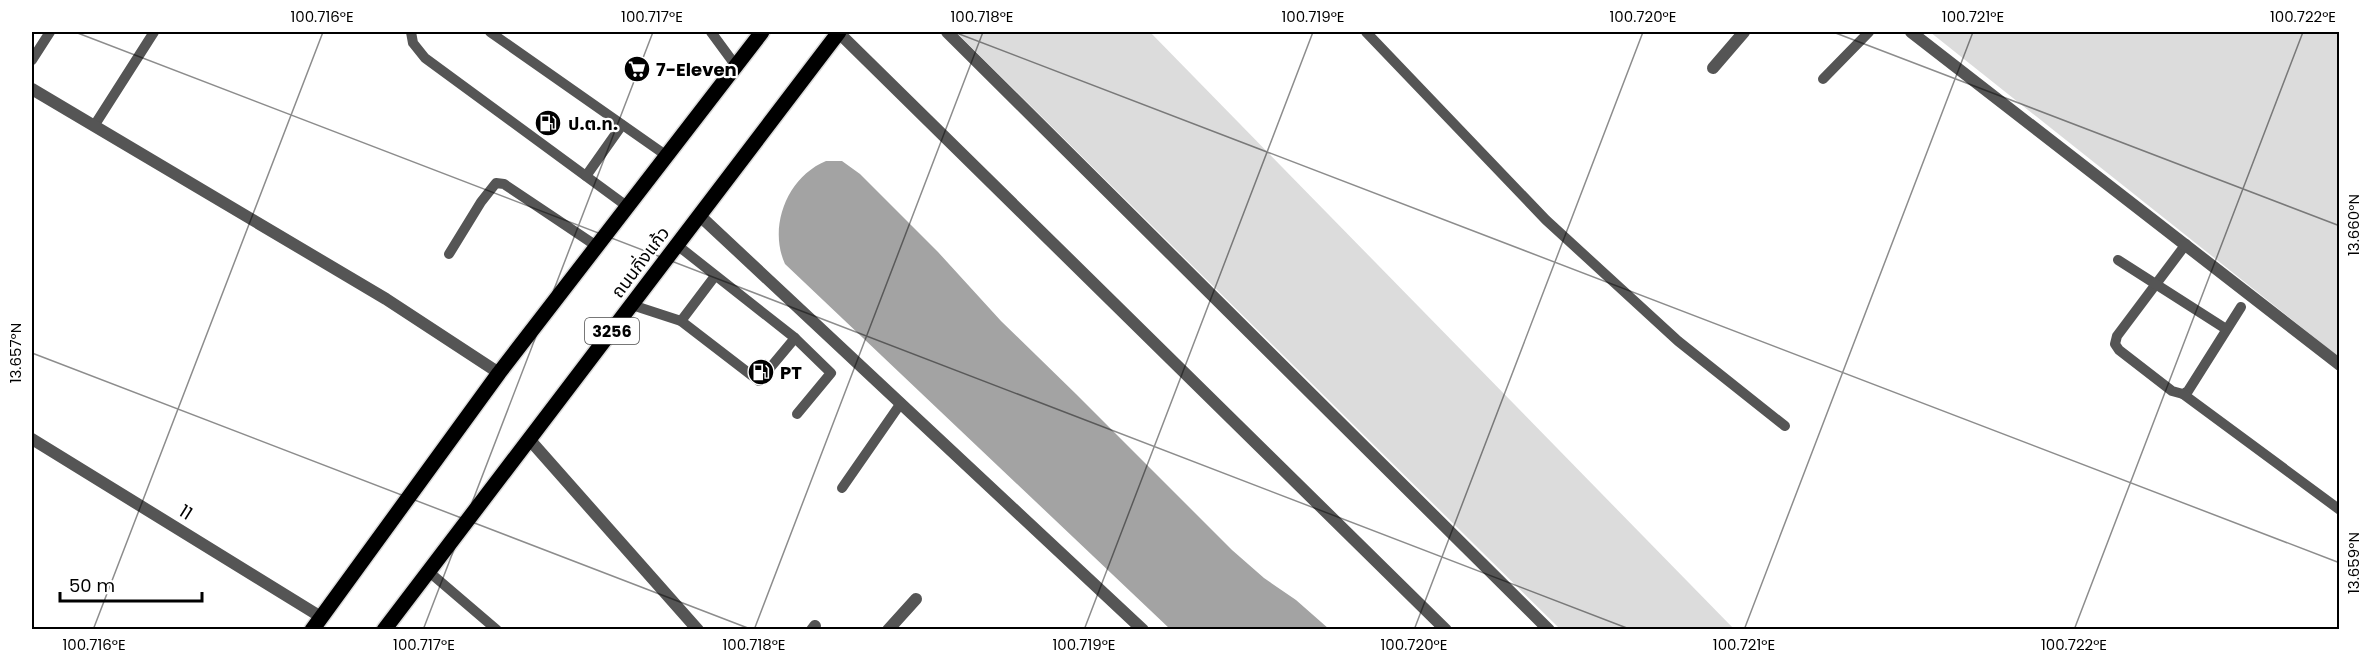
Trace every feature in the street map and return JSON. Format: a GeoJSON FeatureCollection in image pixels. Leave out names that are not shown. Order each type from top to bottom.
{"type":"FeatureCollection","features":[{"type":"Feature","properties":{"kind":"main road"},"geometry":{"type":"LineString","coordinates":[[316,623],[499,373],[762,32]]}},
{"type":"Feature","properties":{"kind":"main road","name":"ถนนกิ่งแก้ว"},"geometry":{"type":"LineString","coordinates":[[384,630],[838,32]]}},
{"type":"Feature","properties":{"kind":"street"},"geometry":{"type":"LineString","coordinates":[[838,32],[1446,630]]}},
{"type":"Feature","properties":{"kind":"street"},"geometry":{"type":"LineString","coordinates":[[947,32],[1549,630]]}},
{"type":"Feature","properties":{"kind":"street"},"geometry":{"type":"LineString","coordinates":[[1713,68],[1744,32]]}},
{"type":"Feature","properties":{"kind":"street"},"geometry":{"type":"LineString","coordinates":[[1911,32],[2340,365]]}},
{"type":"Feature","properties":{"kind":"street"},"geometry":{"type":"LineString","coordinates":[[32,89],[386,299],[499,373]]}},
{"type":"Feature","properties":{"kind":"street"},"geometry":{"type":"LineString","coordinates":[[699,215],[1143,630]]}},
{"type":"Feature","properties":{"kind":"street","name":"11"},"geometry":{"type":"LineString","coordinates":[[32,439],[316,623]]}},
{"type":"Feature","properties":{"kind":"street"},"geometry":{"type":"LineString","coordinates":[[529,439],[698,630]]}},
{"type":"Feature","properties":{"kind":"street"},"geometry":{"type":"LineString","coordinates":[[888,630],[916,599]]}},
{"type":"Feature","properties":{"kind":"lane"},"geometry":{"type":"LineString","coordinates":[[32,60],[50,32]]}},
{"type":"Feature","properties":{"kind":"lane"},"geometry":{"type":"LineString","coordinates":[[94,126],[154,32]]}},
{"type":"Feature","properties":{"kind":"lane"},"geometry":{"type":"LineString","coordinates":[[411,32],[413,43],[425,58],[628,207]]}},
{"type":"Feature","properties":{"kind":"lane"},"geometry":{"type":"LineString","coordinates":[[490,32],[667,156]]}},
{"type":"Feature","properties":{"kind":"lane"},"geometry":{"type":"LineString","coordinates":[[711,32],[736,66]]}},
{"type":"Feature","properties":{"kind":"lane"},"geometry":{"type":"LineString","coordinates":[[1366,32],[1562,235],[1678,341],[1785,426]]}},
{"type":"Feature","properties":{"kind":"lane"},"geometry":{"type":"LineString","coordinates":[[1822,79],[1869,32]]}},
{"type":"Feature","properties":{"kind":"lane"},"geometry":{"type":"LineString","coordinates":[[586,176],[622,125]]}},
{"type":"Feature","properties":{"kind":"lane"},"geometry":{"type":"LineString","coordinates":[[449,254],[485,196],[496,183],[504,184],[598,247]]}},
{"type":"Feature","properties":{"kind":"lane"},"geometry":{"type":"LineString","coordinates":[[2186,244],[2117,336],[2115,344],[2172,392],[2182,394],[2340,510]]}},
{"type":"Feature","properties":{"kind":"lane"},"geometry":{"type":"LineString","coordinates":[[677,245],[795,338],[831,373],[797,414]]}},
{"type":"Feature","properties":{"kind":"lane"},"geometry":{"type":"LineString","coordinates":[[2118,260],[2156,282],[2226,329]]}},
{"type":"Feature","properties":{"kind":"lane"},"geometry":{"type":"LineString","coordinates":[[681,321],[715,276]]}},
{"type":"Feature","properties":{"kind":"lane"},"geometry":{"type":"LineString","coordinates":[[632,305],[681,321],[759,381],[795,338]]}},
{"type":"Feature","properties":{"kind":"lane"},"geometry":{"type":"LineString","coordinates":[[2182,394],[2188,391],[2241,307]]}},
{"type":"Feature","properties":{"kind":"lane"},"geometry":{"type":"LineString","coordinates":[[842,488],[901,403]]}},
{"type":"Feature","properties":{"kind":"lane"},"geometry":{"type":"LineString","coordinates":[[428,571],[497,630]]}},
{"type":"Feature","properties":{"kind":"shaded area"},"geometry":{"type":"Polygon","coordinates":[[[956,32],[1150,32],[1734,629],[1560,629],[956,32]]]}},
{"type":"Feature","properties":{"kind":"shaded area"},"geometry":{"type":"Polygon","coordinates":[[[1930,32],[2339,32],[2339,357],[1930,32]]]}},
{"type":"Feature","properties":{"kind":"shaded area"},"geometry":{"type":"Polygon","coordinates":[[[826,161],[842,161],[860,174],[938,252],[1001,321],[1232,550],[1329,629],[1170,629],[785,264],[780,250],[779,235],[784,205],[791,191],[801,179],[826,161]]]}},
{"type":"Feature","properties":{"kind":"place","name":"7-Eleven"},"geometry":{"type":"Point","coordinates":[637,69]}},
{"type":"Feature","properties":{"kind":"place","name":"ป.ต.ท."},"geometry":{"type":"Point","coordinates":[548,123]}},
{"type":"Feature","properties":{"kind":"place","name":"PT"},"geometry":{"type":"Point","coordinates":[761,372]}}]}
